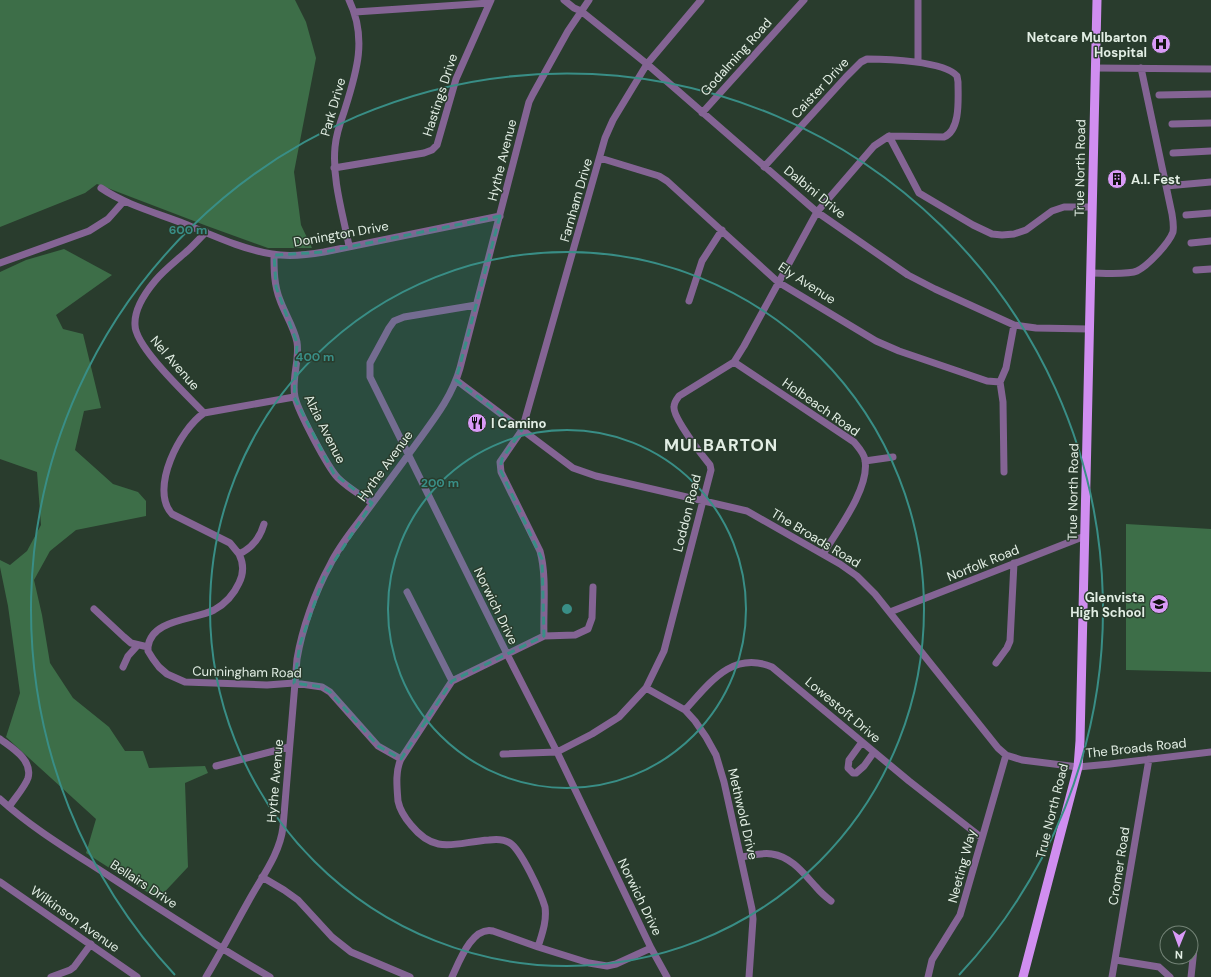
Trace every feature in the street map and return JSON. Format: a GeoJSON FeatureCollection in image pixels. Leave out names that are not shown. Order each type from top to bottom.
{"type":"FeatureCollection","features":[{"type":"Feature","properties":{"kind":"main road","name":"True North Road"},"geometry":{"type":"LineString","coordinates":[[1023,977],[1078,767],[1081,716],[1097,0]]}},
{"type":"Feature","properties":{"kind":"street","name":"Park Drive"},"geometry":{"type":"LineString","coordinates":[[349,0],[354,12],[359,33],[359,56],[357,69],[337,136],[334,168],[349,246]]}},
{"type":"Feature","properties":{"kind":"street","name":"Dalbini Drive"},"geometry":{"type":"LineString","coordinates":[[564,0],[574,8],[581,11],[647,64],[817,212],[908,276],[1014,325],[1036,328],[1089,329]]}},
{"type":"Feature","properties":{"kind":"street","name":"Hythe Avenue"},"geometry":{"type":"LineString","coordinates":[[206,977],[223,949],[278,847],[282,832],[294,683],[300,644],[324,577],[336,554],[443,406],[453,389],[533,94],[581,11],[589,0]]}},
{"type":"Feature","properties":{"kind":"street","name":"Farnham Drive"},"geometry":{"type":"LineString","coordinates":[[544,636],[543,574],[540,551],[500,469],[500,462],[522,430],[605,138],[613,120],[647,64],[701,0]]}},
{"type":"Feature","properties":{"kind":"street","name":"Godalming Road"},"geometry":{"type":"LineString","coordinates":[[702,113],[804,0]]}},
{"type":"Feature","properties":{"kind":"street"},"geometry":{"type":"LineString","coordinates":[[918,0],[918,62]]}},
{"type":"Feature","properties":{"kind":"street"},"geometry":{"type":"LineString","coordinates":[[354,12],[490,1]]}},
{"type":"Feature","properties":{"kind":"street","name":"Hastings Drive"},"geometry":{"type":"LineString","coordinates":[[334,168],[424,153],[432,150],[437,145],[456,79],[490,1]]}},
{"type":"Feature","properties":{"kind":"street","name":"Caister Drive"},"geometry":{"type":"LineString","coordinates":[[764,167],[846,77],[861,62],[867,59],[918,62],[943,68],[957,76],[956,120],[953,131],[949,135],[944,137],[888,136]]}},
{"type":"Feature","properties":{"kind":"street"},"geometry":{"type":"LineString","coordinates":[[1095,68],[1211,69]]}},
{"type":"Feature","properties":{"kind":"street"},"geometry":{"type":"LineString","coordinates":[[1091,273],[1128,273],[1137,271],[1150,262],[1159,252],[1172,233],[1174,225],[1141,68]]}},
{"type":"Feature","properties":{"kind":"street"},"geometry":{"type":"LineString","coordinates":[[1159,95],[1211,94]]}},
{"type":"Feature","properties":{"kind":"street"},"geometry":{"type":"LineString","coordinates":[[1172,124],[1211,123]]}},
{"type":"Feature","properties":{"kind":"street"},"geometry":{"type":"LineString","coordinates":[[888,136],[906,172],[919,193],[973,225],[992,234],[1014,234],[1026,230],[1052,211],[1064,207],[1092,208]]}},
{"type":"Feature","properties":{"kind":"street","name":"Loddon Road"},"geometry":{"type":"LineString","coordinates":[[503,754],[557,752],[592,734],[619,717],[646,688],[664,651],[710,476],[710,465],[677,418],[674,407],[675,401],[679,396],[734,362],[817,212],[874,146],[888,136]]}},
{"type":"Feature","properties":{"kind":"street"},"geometry":{"type":"LineString","coordinates":[[1173,153],[1211,151]]}},
{"type":"Feature","properties":{"kind":"street","name":"Ely Avenue"},"geometry":{"type":"LineString","coordinates":[[600,158],[659,176],[667,181],[778,282],[876,341],[889,347],[987,381],[1000,382]]}},
{"type":"Feature","properties":{"kind":"street"},"geometry":{"type":"LineString","coordinates":[[1166,186],[1211,182]]}},
{"type":"Feature","properties":{"kind":"street","name":"Donington Drive"},"geometry":{"type":"LineString","coordinates":[[101,188],[124,201],[253,250],[274,254],[309,254],[500,216]]}},
{"type":"Feature","properties":{"kind":"street"},"geometry":{"type":"LineString","coordinates":[[0,263],[89,230],[108,219],[124,201]]}},
{"type":"Feature","properties":{"kind":"street"},"geometry":{"type":"LineString","coordinates":[[1186,215],[1211,213]]}},
{"type":"Feature","properties":{"kind":"street"},"geometry":{"type":"LineString","coordinates":[[689,301],[702,261],[722,230]]}},
{"type":"Feature","properties":{"kind":"street","name":"Nel Avenue"},"geometry":{"type":"LineString","coordinates":[[204,413],[152,357],[137,335],[134,326],[139,306],[149,288],[167,268],[206,232]]}},
{"type":"Feature","properties":{"kind":"street"},"geometry":{"type":"LineString","coordinates":[[1191,243],[1211,241]]}},
{"type":"Feature","properties":{"kind":"street","name":"Alzia Avenue"},"geometry":{"type":"LineString","coordinates":[[274,254],[276,287],[280,300],[295,333],[297,343],[298,353],[294,397],[334,474],[346,485],[372,503]]}},
{"type":"Feature","properties":{"kind":"street"},"geometry":{"type":"LineString","coordinates":[[1196,270],[1211,269]]}},
{"type":"Feature","properties":{"kind":"street","name":"Norwich Drive"},"geometry":{"type":"LineString","coordinates":[[476,305],[398,319],[392,323],[371,360],[369,368],[370,378],[557,752],[651,948],[667,977]]}},
{"type":"Feature","properties":{"kind":"street"},"geometry":{"type":"LineString","coordinates":[[1004,472],[1003,402],[1000,382],[1006,368],[1014,325]]}},
{"type":"Feature","properties":{"kind":"street","name":"Holbeach Road"},"geometry":{"type":"LineString","coordinates":[[734,362],[854,442],[863,455],[865,461]]}},
{"type":"Feature","properties":{"kind":"street","name":"The Broads Road"},"geometry":{"type":"LineString","coordinates":[[456,380],[573,468],[584,472],[747,511],[823,554],[857,576],[890,612],[998,748],[1006,755],[1022,760],[1078,767],[1211,752]]}},
{"type":"Feature","properties":{"kind":"street"},"geometry":{"type":"LineString","coordinates":[[94,609],[131,643],[148,647],[149,640],[157,630],[166,625],[209,612],[223,604],[231,596],[242,575],[242,562],[239,554],[230,543],[172,514],[164,499],[166,473],[183,435],[204,413],[294,397]]}},
{"type":"Feature","properties":{"kind":"street"},"geometry":{"type":"LineString","coordinates":[[823,554],[858,496],[864,476],[865,461],[893,457]]}},
{"type":"Feature","properties":{"kind":"street"},"geometry":{"type":"LineString","coordinates":[[239,554],[252,546],[262,532],[264,524]]}},
{"type":"Feature","properties":{"kind":"street","name":"Norfolk Road"},"geometry":{"type":"LineString","coordinates":[[890,612],[1085,536]]}},
{"type":"Feature","properties":{"kind":"street"},"geometry":{"type":"LineString","coordinates":[[996,663],[1007,648],[1010,641],[1014,563]]}},
{"type":"Feature","properties":{"kind":"street"},"geometry":{"type":"LineString","coordinates":[[538,947],[544,928],[546,913],[545,907],[516,848],[508,842],[496,839],[445,845],[435,844],[425,839],[410,823],[400,807],[398,771],[401,759],[452,681],[544,636],[575,636],[588,629],[592,618],[593,587]]}},
{"type":"Feature","properties":{"kind":"street"},"geometry":{"type":"LineString","coordinates":[[407,592],[452,681]]}},
{"type":"Feature","properties":{"kind":"street"},"geometry":{"type":"LineString","coordinates":[[123,667],[128,656],[138,645]]}},
{"type":"Feature","properties":{"kind":"street","name":"Cunningham Road"},"geometry":{"type":"LineString","coordinates":[[148,647],[148,651],[159,667],[167,674],[185,682],[267,685],[286,685],[294,683],[316,686],[326,690],[378,746],[401,759]]}},
{"type":"Feature","properties":{"kind":"street","name":"Lowestoft Drive"},"geometry":{"type":"LineString","coordinates":[[685,710],[728,668],[739,663],[752,661],[772,666],[874,752],[982,838]]}},
{"type":"Feature","properties":{"kind":"street","name":"Methwold Drive"},"geometry":{"type":"LineString","coordinates":[[646,688],[685,710],[695,721],[706,738],[720,767],[741,857],[753,919],[749,977]]}},
{"type":"Feature","properties":{"kind":"street"},"geometry":{"type":"LineString","coordinates":[[0,739],[23,758],[28,772],[26,782],[9,807]]}},
{"type":"Feature","properties":{"kind":"street"},"geometry":{"type":"LineString","coordinates":[[862,742],[849,760],[848,768],[850,771],[856,773],[860,771],[874,752]]}},
{"type":"Feature","properties":{"kind":"street"},"geometry":{"type":"LineString","coordinates":[[216,766],[289,747]]}},
{"type":"Feature","properties":{"kind":"street","name":"Neeting Way"},"geometry":{"type":"LineString","coordinates":[[928,977],[932,960],[960,915],[967,896],[1006,755]]}},
{"type":"Feature","properties":{"kind":"street","name":"Cromer Road"},"geometry":{"type":"LineString","coordinates":[[1112,977],[1149,759]]}},
{"type":"Feature","properties":{"kind":"street"},"geometry":{"type":"LineString","coordinates":[[0,799],[9,807]]}},
{"type":"Feature","properties":{"kind":"street"},"geometry":{"type":"LineString","coordinates":[[0,803],[9,807]]}},
{"type":"Feature","properties":{"kind":"street","name":"Bellairs Drive"},"geometry":{"type":"LineString","coordinates":[[9,807],[81,858],[223,949],[270,977]]}},
{"type":"Feature","properties":{"kind":"street"},"geometry":{"type":"LineString","coordinates":[[741,857],[774,854],[786,859],[804,873],[831,901]]}},
{"type":"Feature","properties":{"kind":"street"},"geometry":{"type":"LineString","coordinates":[[262,878],[284,890],[298,900],[332,937],[351,952],[410,977]]}},
{"type":"Feature","properties":{"kind":"street","name":"Wilkinson Avenue"},"geometry":{"type":"LineString","coordinates":[[0,882],[137,977]]}},
{"type":"Feature","properties":{"kind":"street"},"geometry":{"type":"LineString","coordinates":[[452,977],[468,946],[483,930],[493,931],[589,963],[607,966],[616,964],[651,948]]}},
{"type":"Feature","properties":{"kind":"street"},"geometry":{"type":"LineString","coordinates":[[51,977],[74,967],[91,944]]}},
{"type":"Feature","properties":{"kind":"street"},"geometry":{"type":"LineString","coordinates":[[1116,960],[1159,967],[1170,977]]}},
{"type":"Feature","properties":{"kind":"street"},"geometry":{"type":"LineString","coordinates":[[1191,977],[1192,965]]}},
{"type":"Feature","properties":{"kind":"highlighted area"},"geometry":{"type":"Polygon","coordinates":[[[500,216],[456,380],[522,430],[502,459],[500,469],[542,559],[544,636],[452,681],[401,759],[378,746],[330,692],[322,687],[294,683],[300,644],[324,577],[372,503],[334,474],[294,397],[297,343],[276,287],[274,255],[324,252],[500,216]]]}},
{"type":"Feature","properties":{"kind":"green space"},"geometry":{"type":"Polygon","coordinates":[[[0,0],[295,0],[306,22],[316,58],[294,172],[301,225],[312,248],[268,248],[97,184],[85,193],[0,227],[0,0]]]}},
{"type":"Feature","properties":{"kind":"green space"},"geometry":{"type":"Polygon","coordinates":[[[64,249],[112,275],[56,315],[63,329],[83,334],[101,408],[84,411],[75,450],[113,484],[138,492],[146,501],[146,516],[76,530],[50,551],[34,580],[42,615],[50,663],[73,698],[109,727],[125,751],[143,751],[149,768],[205,766],[208,773],[185,783],[188,867],[158,899],[86,853],[96,819],[6,737],[20,693],[0,560],[10,565],[27,551],[41,525],[37,472],[0,459],[0,272],[26,260],[64,249]]]}},
{"type":"Feature","properties":{"kind":"green space","name":"Glenvista High School"},"geometry":{"type":"Polygon","coordinates":[[[1126,524],[1211,529],[1211,672],[1126,670],[1126,524]]]}},
{"type":"Feature","properties":{"kind":"place","name":"Netcare Mulbarton Hospital"},"geometry":{"type":"Point","coordinates":[1161,44]}},
{"type":"Feature","properties":{"kind":"place","name":"A.I. Fest"},"geometry":{"type":"Point","coordinates":[1117,179]}},
{"type":"Feature","properties":{"kind":"place","name":"I Camino"},"geometry":{"type":"Point","coordinates":[477,423]}},
{"type":"Feature","properties":{"kind":"place","name":"Glenvista High School"},"geometry":{"type":"Point","coordinates":[1159,604]}},
{"type":"Feature","properties":{"kind":"district","name":"MULBARTON"},"geometry":{"type":"Point","coordinates":[721,445]}}]}
